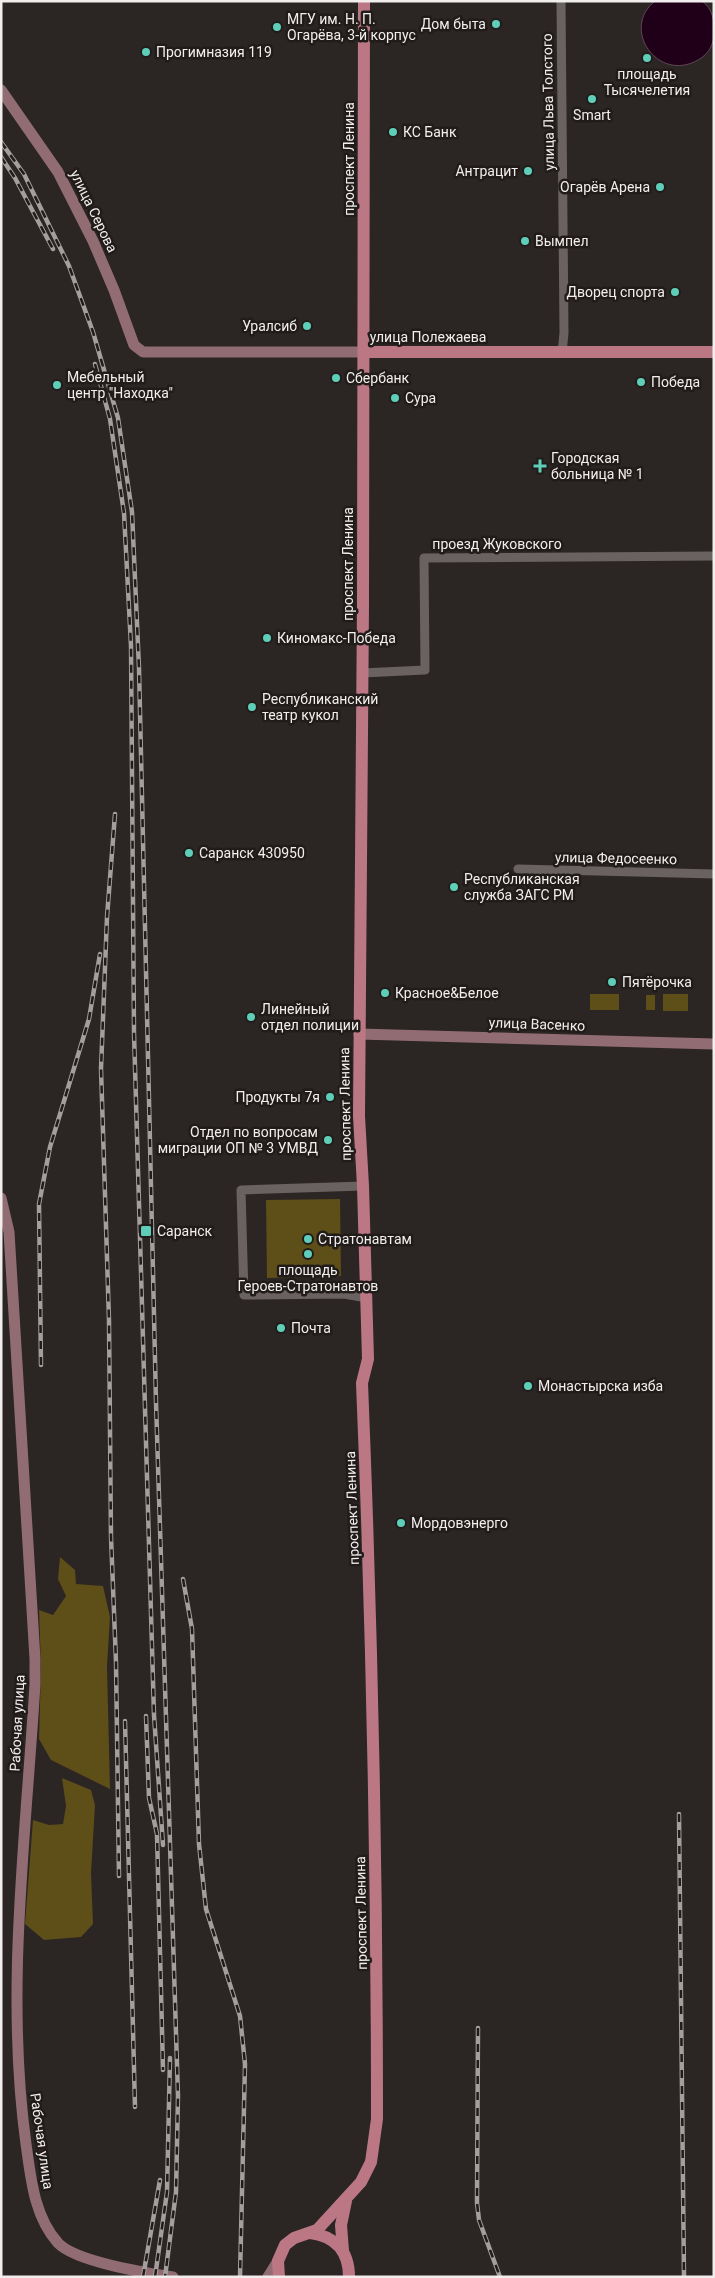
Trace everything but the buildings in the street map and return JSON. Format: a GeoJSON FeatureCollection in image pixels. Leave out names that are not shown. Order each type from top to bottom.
{"type":"FeatureCollection","features":[{"type":"Feature","properties":{"kind":"main road","name":"проспект Ленина"},"geometry":{"type":"LineString","coordinates":[[278,2261],[285,2245],[294,2238],[310,2233],[323,2225],[361,2182],[371,2162],[377,2118],[370,1565],[362,1383],[368,1360],[367,1298],[363,1186],[358,1116],[364,352],[364,1]]}},
{"type":"Feature","properties":{"kind":"main road","name":"улица Полежаева"},"geometry":{"type":"LineString","coordinates":[[364,352],[714,352]]}},
{"type":"Feature","properties":{"kind":"main road"},"geometry":{"type":"LineString","coordinates":[[348,2198],[341,2226],[348,2277]]}},
{"type":"Feature","properties":{"kind":"main road"},"geometry":{"type":"LineString","coordinates":[[310,2233],[330,2237],[336,2242],[345,2258]]}},
{"type":"Feature","properties":{"kind":"main road"},"geometry":{"type":"LineString","coordinates":[[278,2261],[279,2277]]}},
{"type":"Feature","properties":{"kind":"street","name":"улица Льва Толстого"},"geometry":{"type":"LineString","coordinates":[[561,1],[564,333],[562,353]]}},
{"type":"Feature","properties":{"kind":"street","name":"улица Серова"},"geometry":{"type":"LineString","coordinates":[[1,90],[58,172],[93,241],[114,290],[134,345],[143,352]]}},
{"type":"Feature","properties":{"kind":"street","name":"улица Полежаева"},"geometry":{"type":"LineString","coordinates":[[143,352],[364,352]]}},
{"type":"Feature","properties":{"kind":"street","name":"проезд Жуковского"},"geometry":{"type":"LineString","coordinates":[[362,673],[425,670],[424,558],[714,556]]}},
{"type":"Feature","properties":{"kind":"street","name":"улица Федосеенко"},"geometry":{"type":"LineString","coordinates":[[518,869],[714,874]]}},
{"type":"Feature","properties":{"kind":"street","name":"улица Васенко"},"geometry":{"type":"LineString","coordinates":[[359,1034],[714,1044]]}},
{"type":"Feature","properties":{"kind":"street"},"geometry":{"type":"LineString","coordinates":[[363,1186],[241,1190],[244,1296],[344,1294],[367,1298]]}},
{"type":"Feature","properties":{"kind":"street","name":"Рабочая улица"},"geometry":{"type":"LineString","coordinates":[[1,1198],[9,1232],[35,1659],[18,1982],[20,2100],[31,2179],[43,2221],[64,2248],[112,2265],[173,2277]]}},
{"type":"Feature","properties":{"kind":"street"},"geometry":{"type":"LineString","coordinates":[[345,2258],[357,2277]]}},
{"type":"Feature","properties":{"kind":"street"},"geometry":{"type":"LineString","coordinates":[[268,2277],[278,2261]]}},
{"type":"Feature","properties":{"kind":"shaded area"},"geometry":{"type":"Polygon","coordinates":[[[655,1],[702,1],[706,4],[712,15],[714,32],[712,45],[705,55],[698,60],[683,65],[669,64],[658,59],[648,50],[643,38],[641,25],[645,13],[655,1]]]}},
{"type":"Feature","properties":{"kind":"shaded area"},"geometry":{"type":"Polygon","coordinates":[[[590,994],[619,994],[619,1010],[590,1010],[590,994]]]}},
{"type":"Feature","properties":{"kind":"shaded area"},"geometry":{"type":"Polygon","coordinates":[[[663,994],[688,994],[688,1011],[663,1011],[663,994]]]}},
{"type":"Feature","properties":{"kind":"shaded area"},"geometry":{"type":"Polygon","coordinates":[[[646,995],[655,995],[655,1010],[646,1010],[646,995]]]}},
{"type":"Feature","properties":{"kind":"shaded area"},"geometry":{"type":"Polygon","coordinates":[[[340,1199],[341,1276],[267,1278],[266,1200],[340,1199]]]}},
{"type":"Feature","properties":{"kind":"shaded area"},"geometry":{"type":"Polygon","coordinates":[[[60,1557],[75,1570],[76,1584],[103,1586],[110,1617],[107,1666],[110,1789],[51,1760],[39,1739],[41,1668],[39,1610],[53,1615],[66,1596],[58,1579],[60,1557]]]}},
{"type":"Feature","properties":{"kind":"shaded area"},"geometry":{"type":"Polygon","coordinates":[[[62,1778],[91,1790],[95,1805],[91,1873],[93,1924],[81,1937],[44,1940],[25,1924],[33,1820],[49,1825],[63,1824],[66,1806],[62,1778]]]}},
{"type":"Feature","properties":{"kind":"railway"},"geometry":{"type":"LineString","coordinates":[[1,142],[24,174],[69,266],[93,332],[118,418],[132,512],[139,668],[156,1402],[178,2096],[176,2192],[165,2277]]}},
{"type":"Feature","properties":{"kind":"railway"},"geometry":{"type":"LineString","coordinates":[[1,157],[15,178],[53,249]]}},
{"type":"Feature","properties":{"kind":"railway"},"geometry":{"type":"LineString","coordinates":[[95,364],[110,419],[124,513],[131,646],[134,1033],[154,1715],[163,1845]]}},
{"type":"Feature","properties":{"kind":"railway"},"geometry":{"type":"LineString","coordinates":[[115,814],[107,917],[101,1069],[109,1320],[111,1537],[116,1662],[119,1876]]}},
{"type":"Feature","properties":{"kind":"railway"},"geometry":{"type":"LineString","coordinates":[[41,1365],[39,1204],[50,1147],[89,1019],[100,954]]}},
{"type":"Feature","properties":{"kind":"railway"},"geometry":{"type":"LineString","coordinates":[[183,1579],[192,1629],[199,1844],[206,1909],[240,2016],[245,2064],[240,2277]]}},
{"type":"Feature","properties":{"kind":"railway"},"geometry":{"type":"LineString","coordinates":[[146,1716],[149,1798],[157,1834],[163,2070]]}},
{"type":"Feature","properties":{"kind":"railway"},"geometry":{"type":"LineString","coordinates":[[125,1721],[135,2107]]}},
{"type":"Feature","properties":{"kind":"railway"},"geometry":{"type":"LineString","coordinates":[[679,1814],[684,2277]]}},
{"type":"Feature","properties":{"kind":"railway"},"geometry":{"type":"LineString","coordinates":[[478,2028],[477,2203],[479,2220],[500,2277]]}},
{"type":"Feature","properties":{"kind":"railway"},"geometry":{"type":"LineString","coordinates":[[155,2277],[167,2192],[170,2058]]}},
{"type":"Feature","properties":{"kind":"railway"},"geometry":{"type":"LineString","coordinates":[[143,2277],[160,2180]]}},
{"type":"Feature","properties":{"kind":"place","name":"Дом быта"},"geometry":{"type":"Point","coordinates":[496,24]}},
{"type":"Feature","properties":{"kind":"place","name":"МГУ им. Н. П. Огарёва, 3-й корпус"},"geometry":{"type":"Point","coordinates":[277,27]}},
{"type":"Feature","properties":{"kind":"place","name":"Прогимназия 119"},"geometry":{"type":"Point","coordinates":[146,52]}},
{"type":"Feature","properties":{"kind":"place","name":"площадь Тысячелетия"},"geometry":{"type":"Point","coordinates":[647,58]}},
{"type":"Feature","properties":{"kind":"place","name":"Smart"},"geometry":{"type":"Point","coordinates":[592,99]}},
{"type":"Feature","properties":{"kind":"place","name":"КС Банк"},"geometry":{"type":"Point","coordinates":[393,132]}},
{"type":"Feature","properties":{"kind":"place","name":"Антрацит"},"geometry":{"type":"Point","coordinates":[528,171]}},
{"type":"Feature","properties":{"kind":"place","name":"Огарёв Арена"},"geometry":{"type":"Point","coordinates":[660,187]}},
{"type":"Feature","properties":{"kind":"place","name":"Вымпел"},"geometry":{"type":"Point","coordinates":[525,241]}},
{"type":"Feature","properties":{"kind":"place","name":"Дворец cпорта"},"geometry":{"type":"Point","coordinates":[675,292]}},
{"type":"Feature","properties":{"kind":"place","name":"Уралсиб"},"geometry":{"type":"Point","coordinates":[307,326]}},
{"type":"Feature","properties":{"kind":"place","name":"Сбербанк"},"geometry":{"type":"Point","coordinates":[336,378]}},
{"type":"Feature","properties":{"kind":"place","name":"Победа"},"geometry":{"type":"Point","coordinates":[641,382]}},
{"type":"Feature","properties":{"kind":"place","name":"Мебельный центр \"Находка\""},"geometry":{"type":"Point","coordinates":[57,385]}},
{"type":"Feature","properties":{"kind":"place","name":"Сура"},"geometry":{"type":"Point","coordinates":[395,398]}},
{"type":"Feature","properties":{"kind":"place","name":"Городская больница № 1"},"geometry":{"type":"Point","coordinates":[540,466]}},
{"type":"Feature","properties":{"kind":"place","name":"Киномакс-Победа"},"geometry":{"type":"Point","coordinates":[267,638]}},
{"type":"Feature","properties":{"kind":"place","name":"Республиканский театр кукол"},"geometry":{"type":"Point","coordinates":[252,707]}},
{"type":"Feature","properties":{"kind":"place","name":"Саранск 430950"},"geometry":{"type":"Point","coordinates":[189,853]}},
{"type":"Feature","properties":{"kind":"place","name":"Республиканская служба ЗАГС РМ"},"geometry":{"type":"Point","coordinates":[454,887]}},
{"type":"Feature","properties":{"kind":"place","name":"Пятёрочка"},"geometry":{"type":"Point","coordinates":[612,982]}},
{"type":"Feature","properties":{"kind":"place","name":"Красное&Белое"},"geometry":{"type":"Point","coordinates":[385,993]}},
{"type":"Feature","properties":{"kind":"place","name":"Линейный отдел полиции"},"geometry":{"type":"Point","coordinates":[251,1017]}},
{"type":"Feature","properties":{"kind":"place","name":"Продукты 7я"},"geometry":{"type":"Point","coordinates":[330,1097]}},
{"type":"Feature","properties":{"kind":"place","name":"Отдел по вопросам миграции ОП № 3 УМВД"},"geometry":{"type":"Point","coordinates":[328,1140]}},
{"type":"Feature","properties":{"kind":"place","name":"Саранск"},"geometry":{"type":"Point","coordinates":[146,1231]}},
{"type":"Feature","properties":{"kind":"place","name":"Стратонавтам"},"geometry":{"type":"Point","coordinates":[308,1239]}},
{"type":"Feature","properties":{"kind":"place","name":"площадь Героев-Стратонавтов"},"geometry":{"type":"Point","coordinates":[308,1254]}},
{"type":"Feature","properties":{"kind":"place","name":"Почта"},"geometry":{"type":"Point","coordinates":[281,1328]}},
{"type":"Feature","properties":{"kind":"place","name":"Монастырска изба"},"geometry":{"type":"Point","coordinates":[528,1386]}},
{"type":"Feature","properties":{"kind":"place","name":"Мордовэнерго"},"geometry":{"type":"Point","coordinates":[401,1523]}}]}
